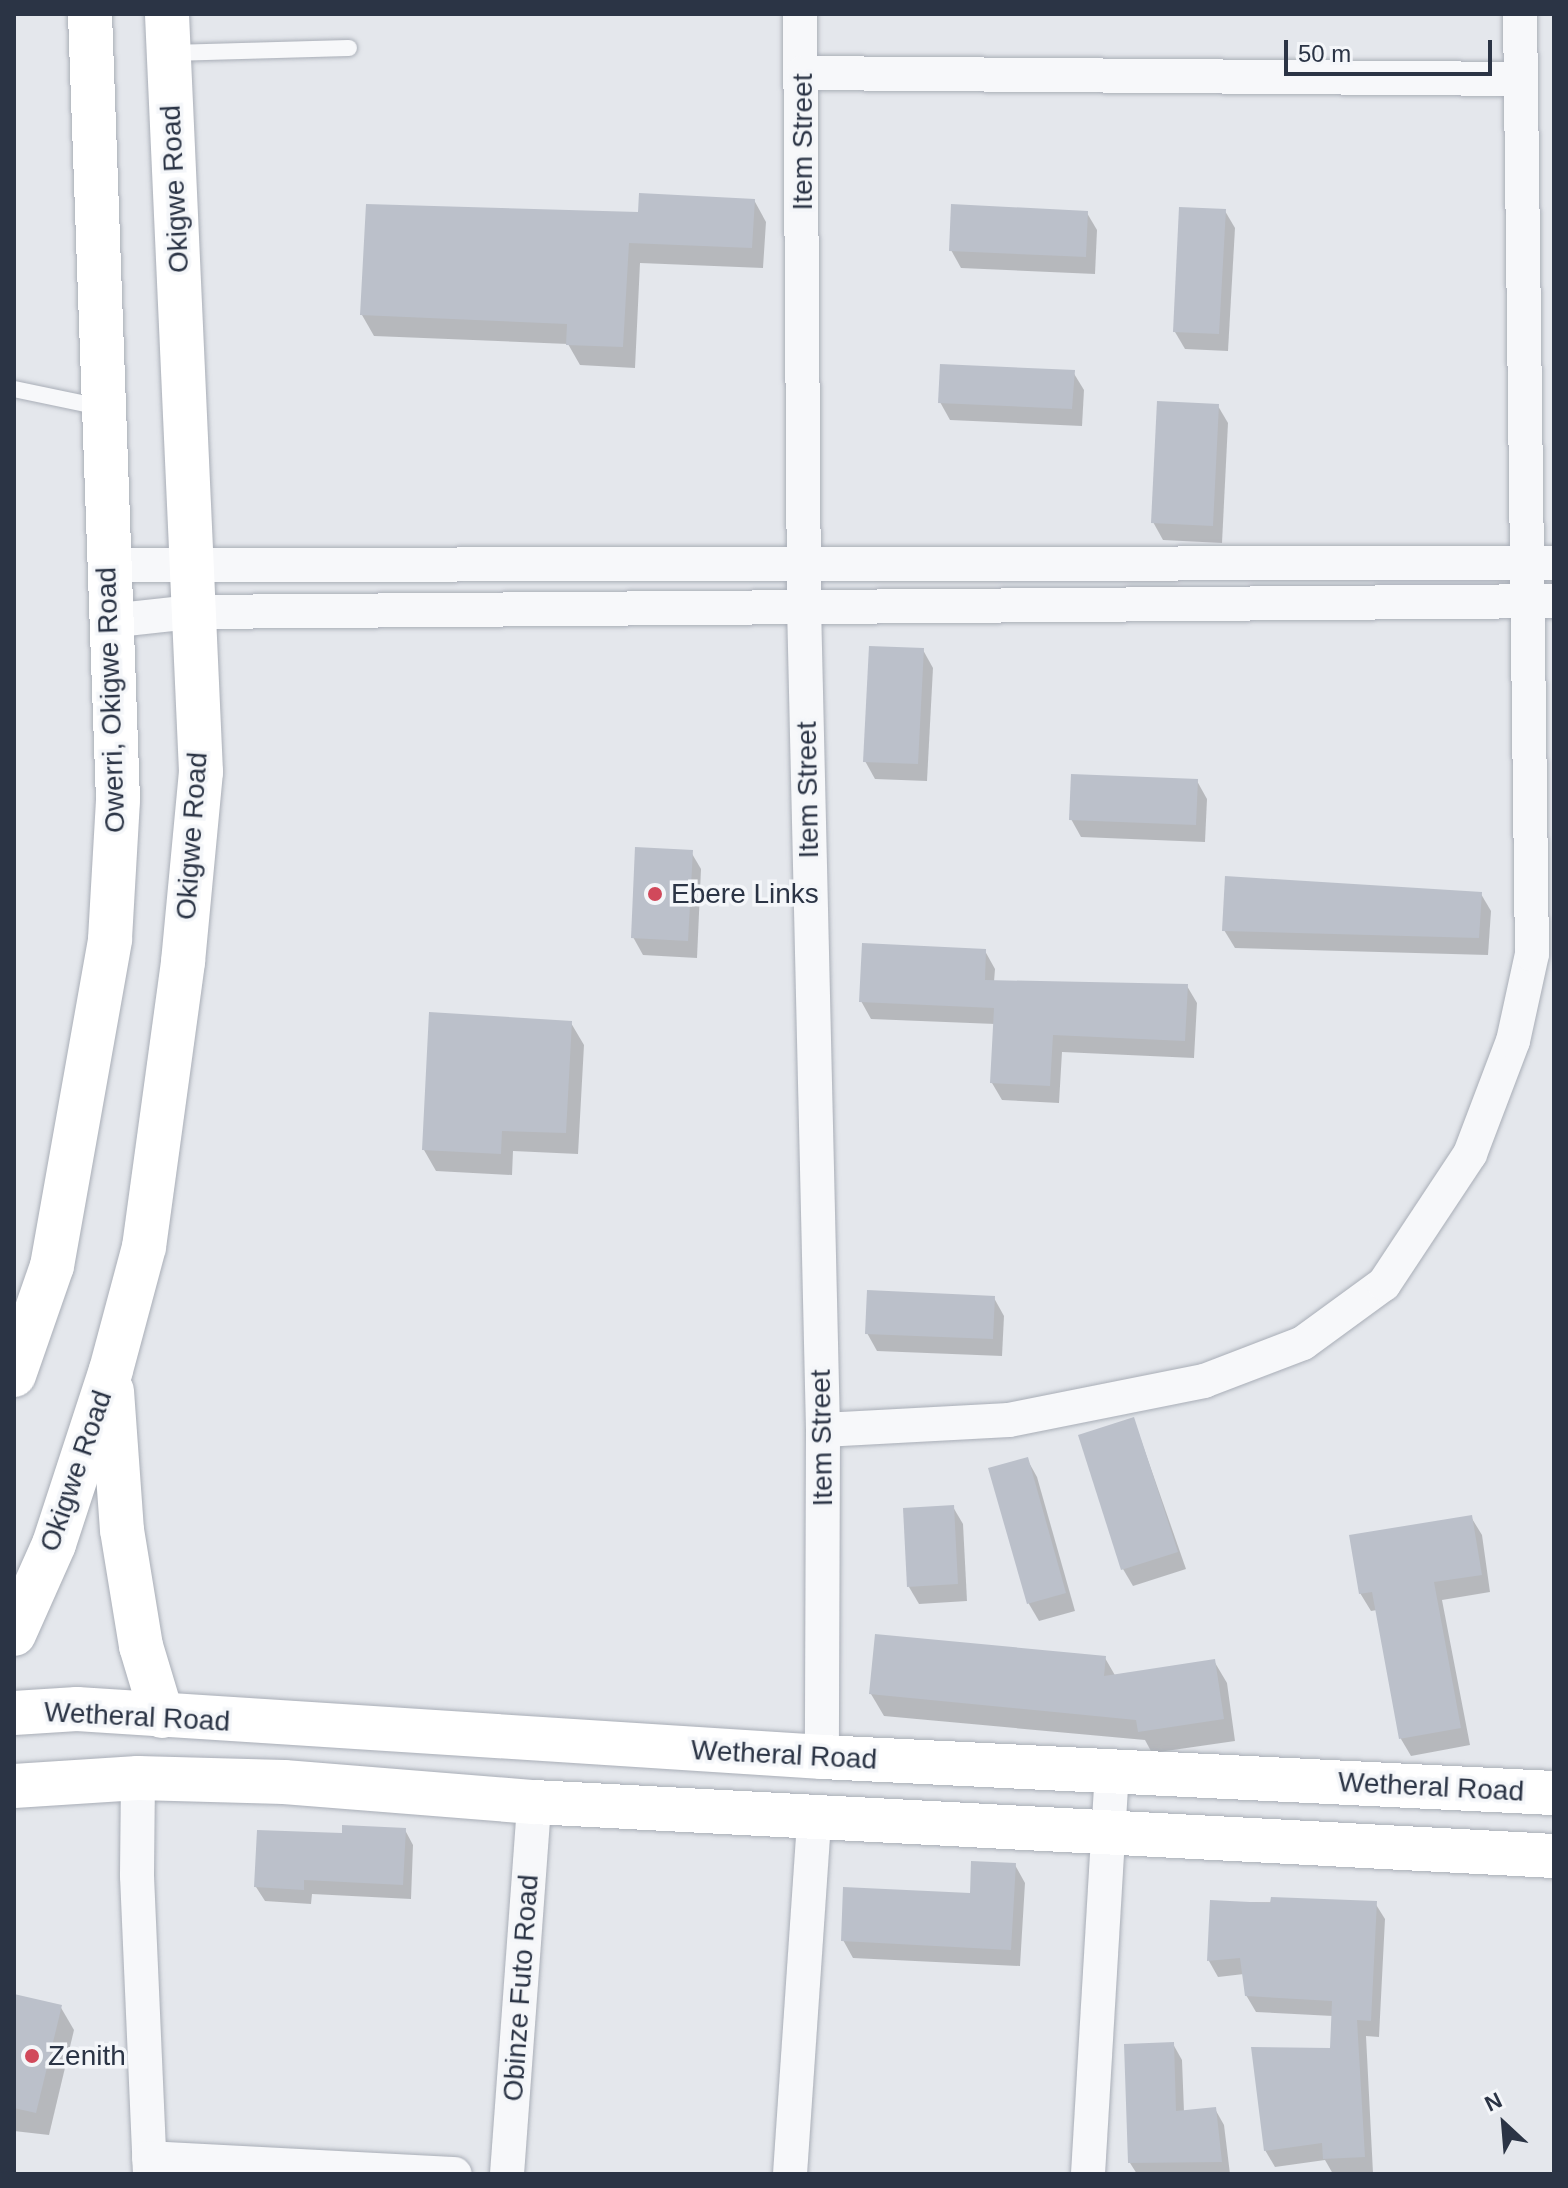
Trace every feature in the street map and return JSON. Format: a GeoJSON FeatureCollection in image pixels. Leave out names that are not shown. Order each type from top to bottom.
{"type":"FeatureCollection","features":[{"type":"Feature","properties":{"kind":"main road","name":"Owerri, Okigwe Road"},"geometry":{"type":"LineString","coordinates":[[14,1375],[52,1266],[110,939],[118,800],[107,565],[90,14]]}},
{"type":"Feature","properties":{"kind":"main road","name":"Okigwe Road"},"geometry":{"type":"LineString","coordinates":[[14,1634],[54,1544],[111,1370],[144,1247],[183,962],[201,772],[168,34]]}},
{"type":"Feature","properties":{"kind":"main road"},"geometry":{"type":"LineString","coordinates":[[111,1370],[122,1530],[141,1646],[162,1716]]}},
{"type":"Feature","properties":{"kind":"main road","name":"Wetheral Road"},"geometry":{"type":"LineString","coordinates":[[14,1713],[77,1709],[822,1757],[1554,1793]]}},
{"type":"Feature","properties":{"kind":"main road"},"geometry":{"type":"LineString","coordinates":[[14,1786],[138,1778],[284,1782],[534,1802],[1554,1856]]}},
{"type":"Feature","properties":{"kind":"street","name":"Item Street"},"geometry":{"type":"LineString","coordinates":[[800,14],[803,73],[804,605],[823,1430],[822,1757]]}},
{"type":"Feature","properties":{"kind":"street"},"geometry":{"type":"LineString","coordinates":[[823,1430],[1009,1420],[1204,1381],[1303,1343],[1384,1284],[1470,1154],[1513,1041],[1532,954],[1542,600],[1520,79],[1520,14]]}},
{"type":"Feature","properties":{"kind":"street"},"geometry":{"type":"LineString","coordinates":[[803,73],[1520,79]]}},
{"type":"Feature","properties":{"kind":"street"},"geometry":{"type":"LineString","coordinates":[[107,565],[1541,563]]}},
{"type":"Feature","properties":{"kind":"street"},"geometry":{"type":"LineString","coordinates":[[109,621],[192,612],[1542,600]]}},
{"type":"Feature","properties":{"kind":"street"},"geometry":{"type":"LineString","coordinates":[[1088,2174],[1111,1832],[1112,1772]]}},
{"type":"Feature","properties":{"kind":"street"},"geometry":{"type":"LineString","coordinates":[[138,1778],[137,1876],[150,2166],[455,2174]]}},
{"type":"Feature","properties":{"kind":"street","name":"Obinze Futo Road"},"geometry":{"type":"LineString","coordinates":[[507,2174],[534,1802]]}},
{"type":"Feature","properties":{"kind":"street"},"geometry":{"type":"LineString","coordinates":[[790,2174],[814,1818]]}},
{"type":"Feature","properties":{"kind":"street"},"geometry":{"type":"LineString","coordinates":[[762,2174],[797,2174]]}},
{"type":"Feature","properties":{"kind":"lane"},"geometry":{"type":"LineString","coordinates":[[168,34],[349,48]]}},
{"type":"Feature","properties":{"kind":"lane"},"geometry":{"type":"LineString","coordinates":[[14,389],[102,407]]}},
{"type":"Feature","properties":{"kind":"building"},"geometry":{"type":"Polygon","coordinates":[[[639,193],[755,199],[752,248],[629,243],[623,347],[566,345],[567,324],[360,315],[366,204],[638,212],[639,193]]]}},
{"type":"Feature","properties":{"kind":"building"},"geometry":{"type":"Polygon","coordinates":[[[951,204],[1088,211],[1086,257],[949,251],[951,204]]]}},
{"type":"Feature","properties":{"kind":"building"},"geometry":{"type":"Polygon","coordinates":[[[1179,207],[1226,209],[1219,334],[1173,332],[1179,207]]]}},
{"type":"Feature","properties":{"kind":"building"},"geometry":{"type":"Polygon","coordinates":[[[940,364],[1075,370],[1072,409],[938,403],[940,364]]]}},
{"type":"Feature","properties":{"kind":"building"},"geometry":{"type":"Polygon","coordinates":[[[1157,401],[1219,404],[1213,526],[1151,523],[1157,401]]]}},
{"type":"Feature","properties":{"kind":"building"},"geometry":{"type":"Polygon","coordinates":[[[869,646],[924,648],[918,764],[863,762],[869,646]]]}},
{"type":"Feature","properties":{"kind":"building"},"geometry":{"type":"Polygon","coordinates":[[[1071,774],[1198,779],[1196,825],[1069,820],[1071,774]]]}},
{"type":"Feature","properties":{"kind":"building"},"geometry":{"type":"Polygon","coordinates":[[[635,847],[693,850],[688,941],[631,938],[635,847]]]}},
{"type":"Feature","properties":{"kind":"building"},"geometry":{"type":"Polygon","coordinates":[[[1225,876],[1482,892],[1479,938],[1222,931],[1225,876]]]}},
{"type":"Feature","properties":{"kind":"building"},"geometry":{"type":"Polygon","coordinates":[[[862,943],[986,949],[985,980],[1188,984],[1185,1041],[1053,1035],[1050,1086],[990,1083],[994,1008],[859,1002],[862,943]]]}},
{"type":"Feature","properties":{"kind":"building"},"geometry":{"type":"Polygon","coordinates":[[[429,1012],[572,1021],[566,1133],[502,1131],[501,1154],[422,1150],[429,1012]]]}},
{"type":"Feature","properties":{"kind":"building"},"geometry":{"type":"Polygon","coordinates":[[[867,1290],[995,1296],[993,1339],[865,1334],[867,1290]]]}},
{"type":"Feature","properties":{"kind":"building"},"geometry":{"type":"Polygon","coordinates":[[[1134,1417],[1178,1552],[1121,1570],[1078,1435],[1134,1417]]]}},
{"type":"Feature","properties":{"kind":"building"},"geometry":{"type":"Polygon","coordinates":[[[1028,1457],[1066,1593],[1027,1604],[988,1468],[1028,1457]]]}},
{"type":"Feature","properties":{"kind":"building"},"geometry":{"type":"Polygon","coordinates":[[[954,1505],[958,1584],[907,1587],[903,1508],[954,1505]]]}},
{"type":"Feature","properties":{"kind":"building"},"geometry":{"type":"Polygon","coordinates":[[[1472,1515],[1482,1575],[1434,1582],[1461,1728],[1399,1739],[1372,1592],[1359,1594],[1349,1535],[1472,1515]]]}},
{"type":"Feature","properties":{"kind":"building"},"geometry":{"type":"Polygon","coordinates":[[[875,1634],[1106,1656],[1104,1676],[1215,1659],[1224,1719],[1138,1732],[1136,1720],[869,1694],[875,1634]]]}},
{"type":"Feature","properties":{"kind":"building"},"geometry":{"type":"Polygon","coordinates":[[[342,1825],[406,1828],[403,1885],[304,1880],[304,1890],[254,1887],[257,1830],[342,1833],[342,1825]]]}},
{"type":"Feature","properties":{"kind":"building"},"geometry":{"type":"Polygon","coordinates":[[[971,1861],[1016,1863],[1011,1950],[841,1941],[843,1887],[970,1893],[971,1861]]]}},
{"type":"Feature","properties":{"kind":"building"},"geometry":{"type":"Polygon","coordinates":[[[1271,1897],[1377,1901],[1371,2021],[1357,2020],[1365,2157],[1323,2159],[1322,2143],[1264,2151],[1251,2047],[1330,2048],[1332,2001],[1245,1996],[1240,1958],[1207,1961],[1210,1900],[1270,1903],[1271,1897]]]}},
{"type":"Feature","properties":{"kind":"building","name":"Zenith"},"geometry":{"type":"Polygon","coordinates":[[[14,1994],[62,2005],[36,2113],[14,2108],[14,1994]]]}},
{"type":"Feature","properties":{"kind":"building"},"geometry":{"type":"Polygon","coordinates":[[[1174,2042],[1176,2111],[1216,2107],[1222,2162],[1128,2163],[1124,2044],[1174,2042]]]}},
{"type":"Feature","properties":{"kind":"place","name":"Ebere Links"},"geometry":{"type":"Point","coordinates":[655,894]}},
{"type":"Feature","properties":{"kind":"place","name":"Zenith"},"geometry":{"type":"Point","coordinates":[32,2056]}}]}
